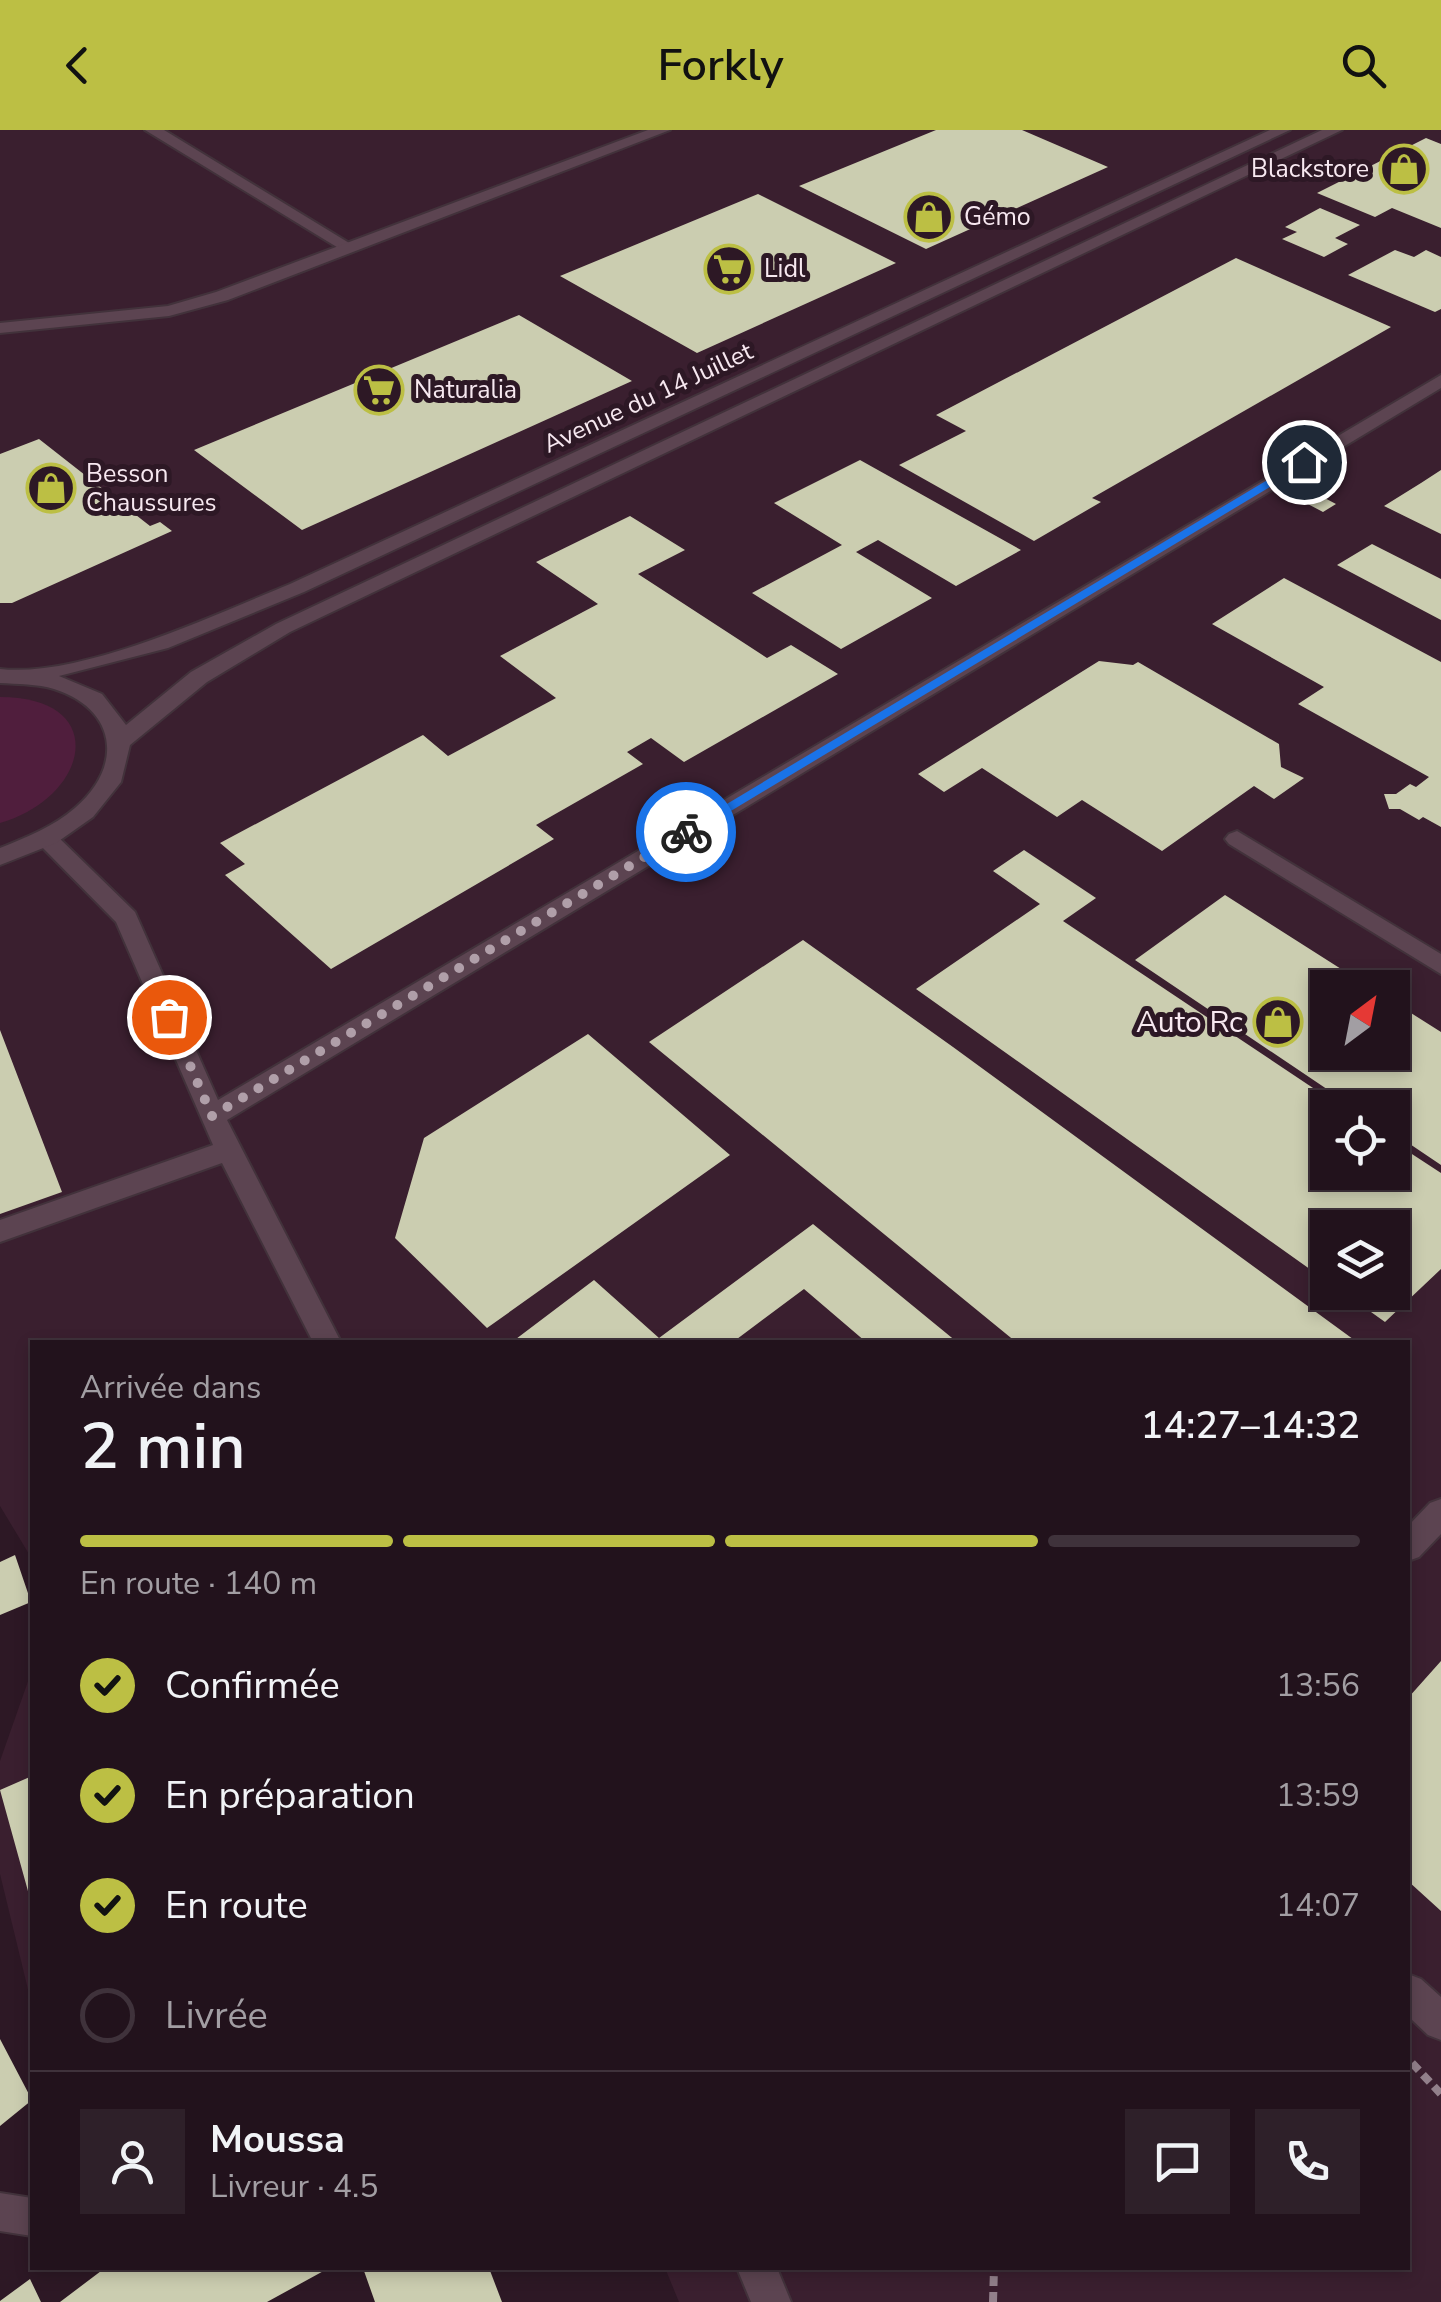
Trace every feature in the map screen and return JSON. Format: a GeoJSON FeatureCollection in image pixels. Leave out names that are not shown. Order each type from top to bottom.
{"type":"FeatureCollection","features":[{"type":"Feature","properties":{"kind":"main road"},"geometry":{"type":"LineString","coordinates":[[154,130],[351,248]]}},
{"type":"Feature","properties":{"kind":"main road"},"geometry":{"type":"LineString","coordinates":[[0,328],[169,312],[662,130]]}},
{"type":"Feature","properties":{"kind":"main road","name":"Avenue du 14 Juillet"},"geometry":{"type":"LineString","coordinates":[[11,676],[90,664],[161,644],[297,588],[1282,130]]}},
{"type":"Feature","properties":{"kind":"main road","name":"Avenue du 14 Juillet"},"geometry":{"type":"LineString","coordinates":[[121,741],[199,677],[282,628],[1334,130]]}},
{"type":"Feature","properties":{"kind":"main road"},"geometry":{"type":"LineString","coordinates":[[212,1116],[1441,380]]}},
{"type":"Feature","properties":{"kind":"main road"},"geometry":{"type":"LineString","coordinates":[[0,857],[47,839],[81,818],[106,793],[119,766],[121,741],[112,716],[90,697],[60,683],[11,676]]}},
{"type":"Feature","properties":{"kind":"main road"},"geometry":{"type":"LineString","coordinates":[[47,839],[126,918],[228,1150],[326,1340]]}},
{"type":"Feature","properties":{"kind":"main road"},"geometry":{"type":"LineString","coordinates":[[1237,840],[1441,964]]}},
{"type":"Feature","properties":{"kind":"main road"},"geometry":{"type":"LineString","coordinates":[[0,1232],[228,1150]]}},
{"type":"Feature","properties":{"kind":"main road"},"geometry":{"type":"LineString","coordinates":[[1410,1545],[1441,1512]]}},
{"type":"Feature","properties":{"kind":"main road"},"geometry":{"type":"LineString","coordinates":[[1410,1994],[1441,2022]]}},
{"type":"Feature","properties":{"kind":"main road"},"geometry":{"type":"LineString","coordinates":[[0,2212],[30,2216]]}},
{"type":"Feature","properties":{"kind":"main road"},"geometry":{"type":"LineString","coordinates":[[759,2270],[771,2302]]}},
{"type":"Feature","properties":{"kind":"path"},"geometry":{"type":"LineString","coordinates":[[1410,2060],[1441,2094]]}},
{"type":"Feature","properties":{"kind":"path"},"geometry":{"type":"LineString","coordinates":[[992,2302],[994,2270]]}},
{"type":"Feature","properties":{"kind":"shaded area"},"geometry":{"type":"Polygon","coordinates":[[[0,130],[1441,130],[1441,2302],[679,2302],[666,2270],[1410,2270],[1410,1340],[30,1340],[30,1556],[0,1506],[0,130]]]}},
{"type":"Feature","properties":{"kind":"shaded area"},"geometry":{"type":"Polygon","coordinates":[[[0,697],[36,701],[59,713],[73,730],[75,750],[69,772],[54,792],[30,810],[0,823],[0,697]]]}},
{"type":"Feature","properties":{"kind":"shaded area"},"geometry":{"type":"Polygon","coordinates":[[[30,1676],[30,1998],[0,1874],[0,1761],[30,1676]]]}},
{"type":"Feature","properties":{"kind":"building","name":"Gémo"},"geometry":{"type":"Polygon","coordinates":[[[936,130],[1022,130],[1108,167],[926,249],[799,186],[936,130]]]}},
{"type":"Feature","properties":{"kind":"building","name":"Blackstore"},"geometry":{"type":"Polygon","coordinates":[[[1426,138],[1441,144],[1441,228],[1392,208],[1375,217],[1317,193],[1426,138]]]}},
{"type":"Feature","properties":{"kind":"building","name":"Lidl"},"geometry":{"type":"Polygon","coordinates":[[[758,194],[896,263],[697,353],[560,276],[758,194]]]}},
{"type":"Feature","properties":{"kind":"building"},"geometry":{"type":"Polygon","coordinates":[[[1320,208],[1360,225],[1335,238],[1348,244],[1324,257],[1282,239],[1297,232],[1285,227],[1320,208]]]}},
{"type":"Feature","properties":{"kind":"building"},"geometry":{"type":"Polygon","coordinates":[[[1395,250],[1414,257],[1426,250],[1441,257],[1441,309],[1435,312],[1348,275],[1395,250]]]}},
{"type":"Feature","properties":{"kind":"building"},"geometry":{"type":"Polygon","coordinates":[[[1236,258],[1391,327],[1092,498],[1101,502],[1034,541],[899,465],[966,431],[936,415],[1236,258]]]}},
{"type":"Feature","properties":{"kind":"building"},"geometry":{"type":"Polygon","coordinates":[[[519,315],[632,381],[302,530],[194,450],[519,315]]]}},
{"type":"Feature","properties":{"kind":"building","name":"Besson Chaussures"},"geometry":{"type":"Polygon","coordinates":[[[39,439],[150,526],[160,522],[172,531],[12,603],[0,603],[0,454],[39,439]]]}},
{"type":"Feature","properties":{"kind":"building"},"geometry":{"type":"Polygon","coordinates":[[[860,460],[1021,550],[956,586],[878,540],[856,552],[932,598],[841,649],[752,593],[842,545],[774,503],[860,460]]]}},
{"type":"Feature","properties":{"kind":"building"},"geometry":{"type":"Polygon","coordinates":[[[1441,470],[1441,534],[1384,506],[1421,483],[1441,470]]]}},
{"type":"Feature","properties":{"kind":"building"},"geometry":{"type":"Polygon","coordinates":[[[1317,494],[1336,504],[1323,512],[1304,502],[1317,494]]]}},
{"type":"Feature","properties":{"kind":"building"},"geometry":{"type":"Polygon","coordinates":[[[630,516],[685,550],[638,574],[767,658],[791,645],[838,674],[684,762],[651,738],[627,752],[643,764],[536,825],[554,839],[331,969],[225,875],[245,864],[220,843],[423,735],[448,756],[556,698],[500,656],[598,604],[536,562],[630,516]]]}},
{"type":"Feature","properties":{"kind":"building"},"geometry":{"type":"Polygon","coordinates":[[[1372,544],[1441,579],[1441,620],[1337,565],[1372,544]]]}},
{"type":"Feature","properties":{"kind":"building"},"geometry":{"type":"Polygon","coordinates":[[[1284,578],[1441,662],[1441,827],[1400,809],[1389,809],[1384,794],[1396,794],[1410,784],[1416,787],[1429,777],[1298,704],[1324,687],[1212,624],[1284,578]]]}},
{"type":"Feature","properties":{"kind":"building"},"geometry":{"type":"Polygon","coordinates":[[[1099,661],[1133,665],[1138,662],[1279,744],[1281,767],[1304,778],[1274,799],[1254,786],[1162,851],[1082,800],[1057,817],[982,768],[944,792],[918,774],[1099,661]]]}},
{"type":"Feature","properties":{"kind":"building"},"geometry":{"type":"Polygon","coordinates":[[[1024,850],[1096,898],[1063,921],[1316,1090],[1310,1090],[1310,1190],[1410,1190],[1410,1153],[1441,1173],[1441,1269],[1410,1298],[1410,1210],[1310,1210],[1310,1269],[916,989],[1040,904],[993,871],[1024,850]]]}},
{"type":"Feature","properties":{"kind":"building","name":"Auto Rc"},"geometry":{"type":"Polygon","coordinates":[[[1225,895],[1343,970],[1310,970],[1310,1070],[1410,1070],[1410,1012],[1441,1032],[1441,1165],[1410,1144],[1410,1090],[1328,1090],[1135,960],[1225,895]]]}},
{"type":"Feature","properties":{"kind":"building"},"geometry":{"type":"Polygon","coordinates":[[[803,940],[1354,1340],[1014,1340],[649,1042],[803,940]]]}},
{"type":"Feature","properties":{"kind":"building"},"geometry":{"type":"Polygon","coordinates":[[[0,1030],[62,1192],[0,1214],[0,1030]]]}},
{"type":"Feature","properties":{"kind":"building"},"geometry":{"type":"Polygon","coordinates":[[[588,1034],[730,1155],[487,1328],[395,1238],[424,1138],[588,1034]]]}},
{"type":"Feature","properties":{"kind":"building"},"geometry":{"type":"Polygon","coordinates":[[[813,1224],[955,1340],[864,1340],[804,1289],[736,1340],[515,1340],[594,1280],[659,1338],[813,1224]]]}},
{"type":"Feature","properties":{"kind":"building"},"geometry":{"type":"Polygon","coordinates":[[[1368,1310],[1398,1310],[1385,1322],[1368,1310]]]}},
{"type":"Feature","properties":{"kind":"building"},"geometry":{"type":"Polygon","coordinates":[[[15,1555],[30,1602],[0,1615],[0,1562],[15,1555]]]}},
{"type":"Feature","properties":{"kind":"building"},"geometry":{"type":"Polygon","coordinates":[[[1441,1661],[1441,1911],[1410,1883],[1410,1696],[1441,1661]]]}},
{"type":"Feature","properties":{"kind":"building"},"geometry":{"type":"Polygon","coordinates":[[[30,1777],[30,1898],[0,1790],[30,1777]]]}},
{"type":"Feature","properties":{"kind":"building"},"geometry":{"type":"Polygon","coordinates":[[[0,2039],[30,2102],[0,2126],[0,2039]]]}},
{"type":"Feature","properties":{"kind":"building"},"geometry":{"type":"Polygon","coordinates":[[[102,2270],[325,2270],[267,2302],[60,2302],[102,2270]]]}},
{"type":"Feature","properties":{"kind":"building"},"geometry":{"type":"Polygon","coordinates":[[[490,2270],[502,2302],[375,2302],[364,2271],[490,2270]]]}},
{"type":"Feature","properties":{"kind":"building"},"geometry":{"type":"Polygon","coordinates":[[[30,2279],[41,2302],[0,2302],[0,2301],[30,2279]]]}},
{"type":"Feature","properties":{"kind":"way so far"},"geometry":{"type":"LineString","coordinates":[[169,1017],[212,1116],[686,832]]}},
{"type":"Feature","properties":{"kind":"place","name":"Blackstore"},"geometry":{"type":"Point","coordinates":[1404,169]}},
{"type":"Feature","properties":{"kind":"place","name":"Gémo"},"geometry":{"type":"Point","coordinates":[929,217]}},
{"type":"Feature","properties":{"kind":"place","name":"Lidl"},"geometry":{"type":"Point","coordinates":[729,269]}},
{"type":"Feature","properties":{"kind":"place","name":"Naturalia"},"geometry":{"type":"Point","coordinates":[379,390]}},
{"type":"Feature","properties":{"kind":"place","name":"Besson Chaussures"},"geometry":{"type":"Point","coordinates":[51,488]}},
{"type":"Feature","properties":{"kind":"place","name":"Auto Rc"},"geometry":{"type":"Point","coordinates":[1278,1022]}},
{"type":"Feature","properties":{"kind":"route"},"geometry":{"type":"LineString","coordinates":[[686,832],[1304,462]]}}]}
